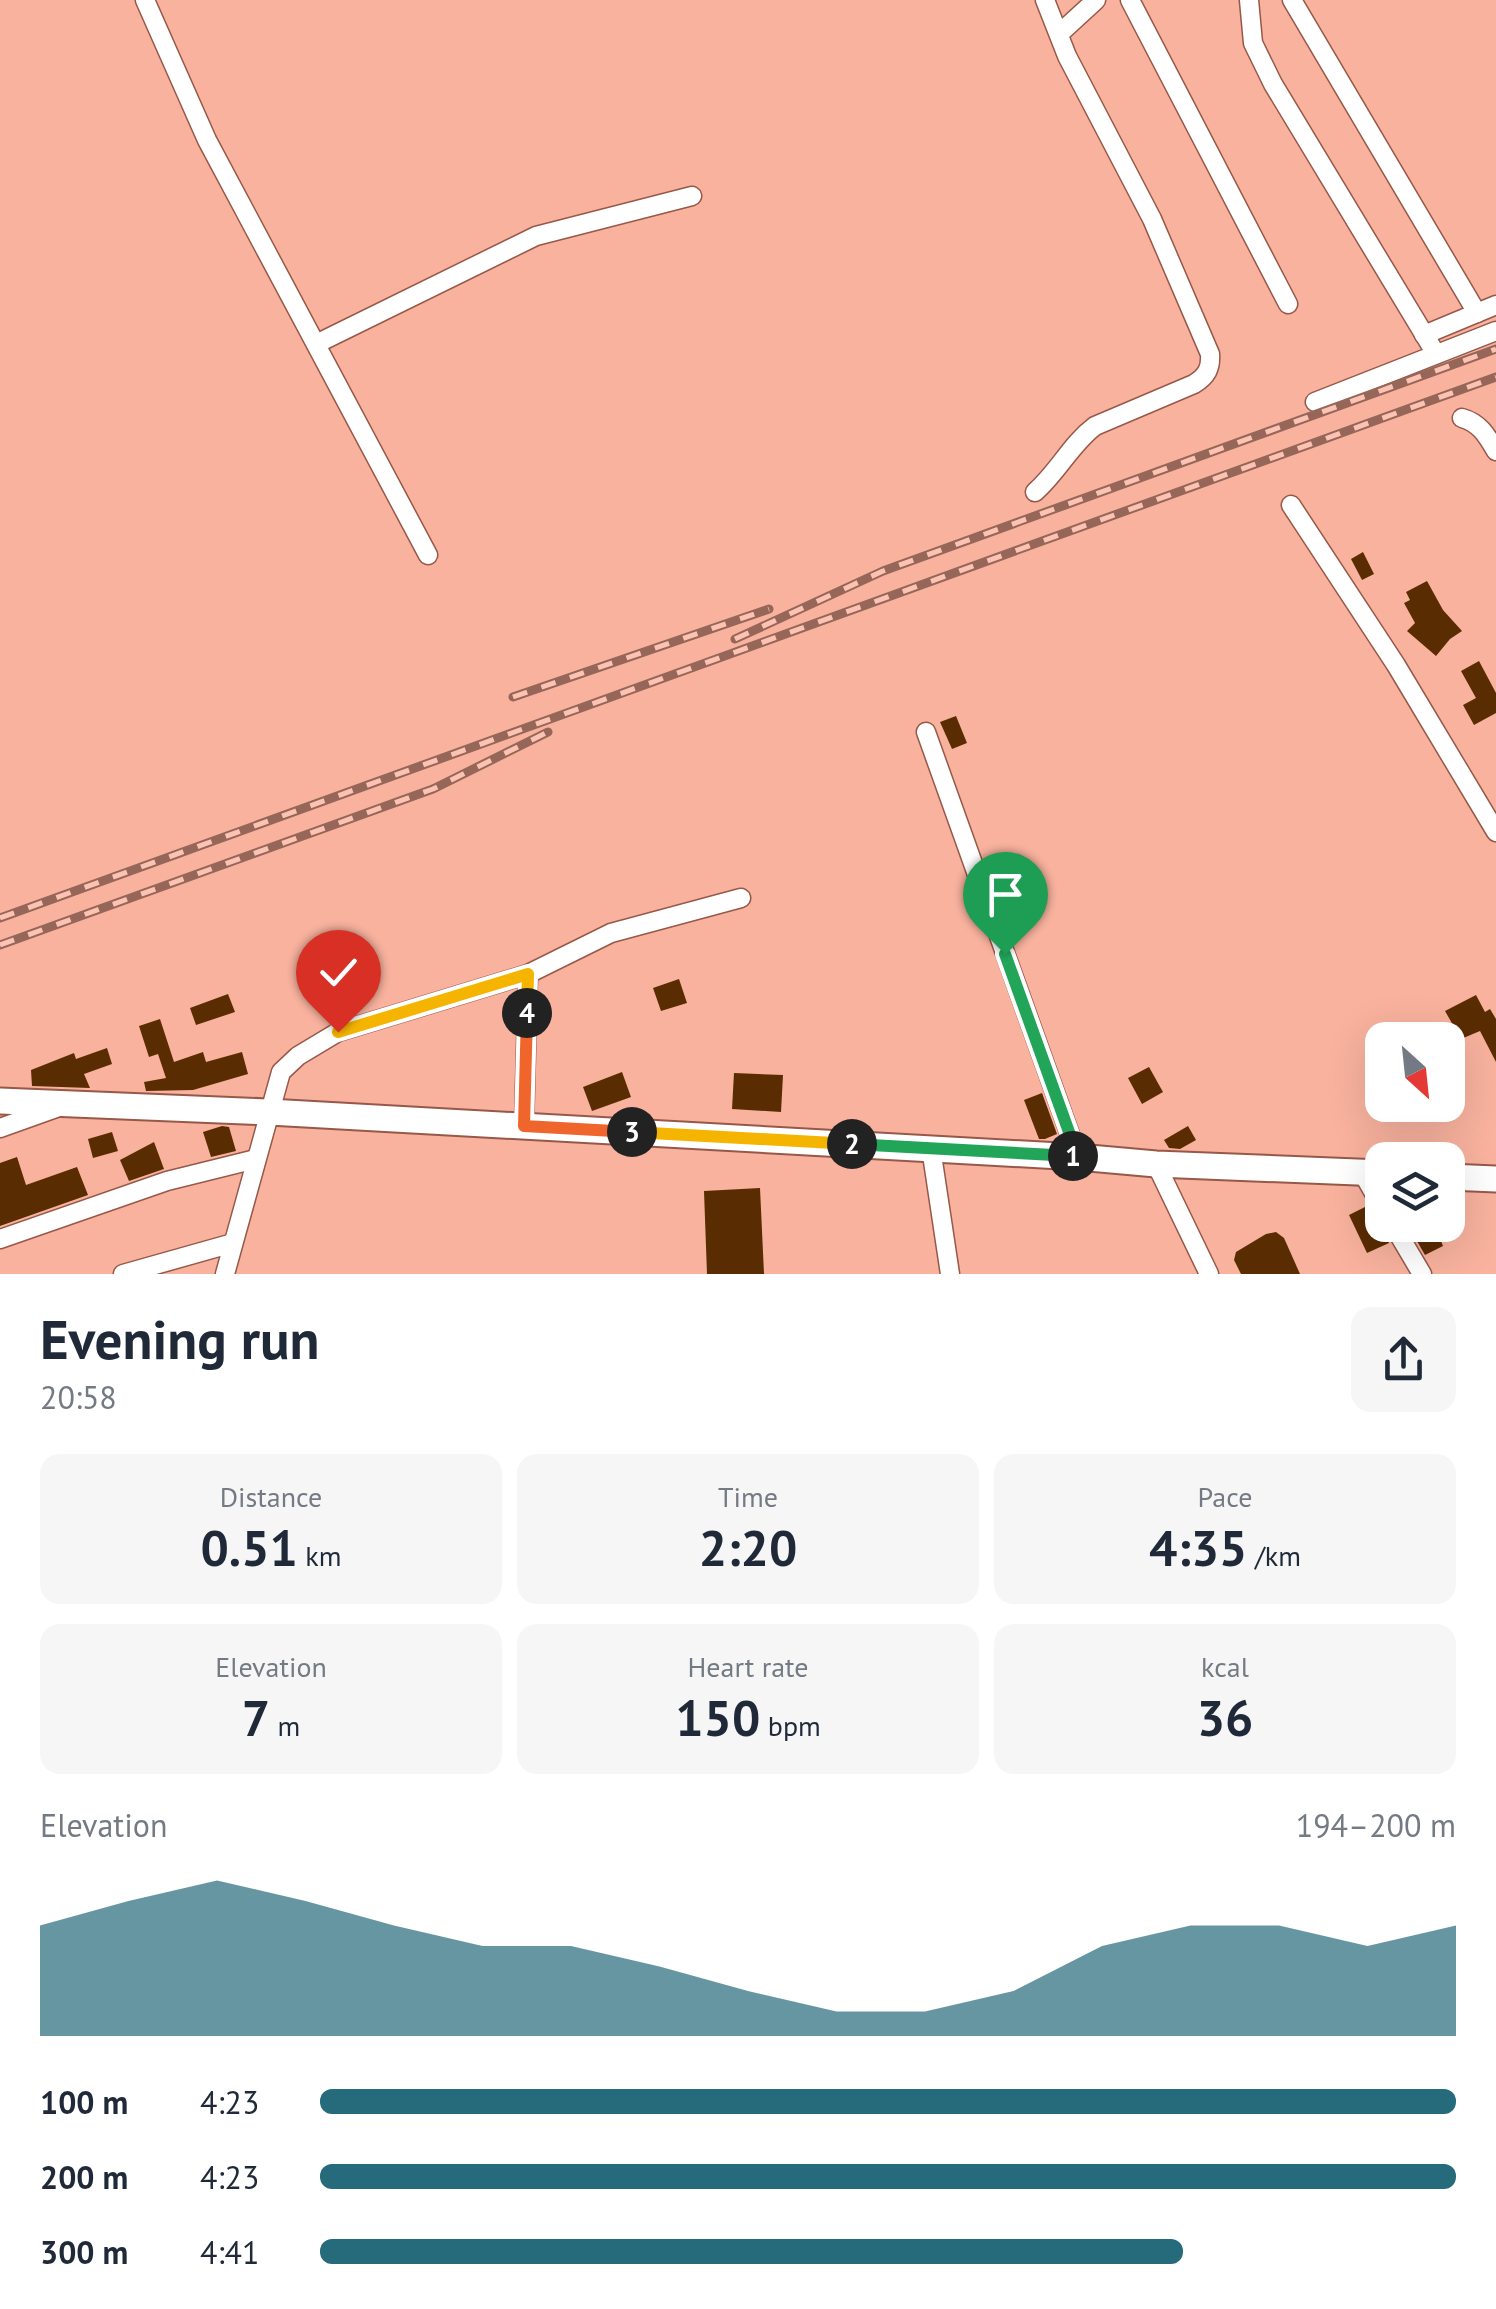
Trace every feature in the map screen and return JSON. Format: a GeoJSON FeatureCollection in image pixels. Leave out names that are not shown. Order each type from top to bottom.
{"type":"FeatureCollection","features":[{"type":"Feature","properties":{"kind":"street"},"geometry":{"type":"LineString","coordinates":[[145,0],[207,140],[428,554]]}},
{"type":"Feature","properties":{"kind":"street"},"geometry":{"type":"LineString","coordinates":[[1035,492],[1095,426],[1194,384],[1204,378],[1211,366],[1210,354],[1152,219],[1067,56],[1046,0]]}},
{"type":"Feature","properties":{"kind":"street"},"geometry":{"type":"LineString","coordinates":[[1059,34],[1096,0]]}},
{"type":"Feature","properties":{"kind":"street"},"geometry":{"type":"LineString","coordinates":[[1130,0],[1288,304]]}},
{"type":"Feature","properties":{"kind":"street"},"geometry":{"type":"LineString","coordinates":[[1248,0],[1253,43],[1274,84],[1436,354]]}},
{"type":"Feature","properties":{"kind":"street"},"geometry":{"type":"LineString","coordinates":[[1292,0],[1476,313]]}},
{"type":"Feature","properties":{"kind":"street"},"geometry":{"type":"LineString","coordinates":[[316,344],[536,236],[692,196]]}},
{"type":"Feature","properties":{"kind":"street"},"geometry":{"type":"LineString","coordinates":[[1424,335],[1496,304]]}},
{"type":"Feature","properties":{"kind":"street"},"geometry":{"type":"LineString","coordinates":[[1315,402],[1496,330]]}},
{"type":"Feature","properties":{"kind":"street"},"geometry":{"type":"LineString","coordinates":[[1462,418],[1473,421],[1496,451]]}},
{"type":"Feature","properties":{"kind":"street"},"geometry":{"type":"LineString","coordinates":[[1291,505],[1396,665],[1496,832]]}},
{"type":"Feature","properties":{"kind":"street"},"geometry":{"type":"LineString","coordinates":[[926,732],[1078,1157]]}},
{"type":"Feature","properties":{"kind":"street"},"geometry":{"type":"LineString","coordinates":[[225,1274],[281,1072],[298,1056],[338,1032],[528,974],[611,933],[741,898]]}},
{"type":"Feature","properties":{"kind":"street"},"geometry":{"type":"LineString","coordinates":[[524,1126],[528,974]]}},
{"type":"Feature","properties":{"kind":"street"},"geometry":{"type":"LineString","coordinates":[[0,1101],[270,1112],[1365,1173]]}},
{"type":"Feature","properties":{"kind":"street"},"geometry":{"type":"LineString","coordinates":[[0,1128],[62,1106]]}},
{"type":"Feature","properties":{"kind":"street"},"geometry":{"type":"LineString","coordinates":[[930,1148],[950,1274]]}},
{"type":"Feature","properties":{"kind":"street"},"geometry":{"type":"LineString","coordinates":[[0,1239],[167,1181],[256,1159]]}},
{"type":"Feature","properties":{"kind":"street"},"geometry":{"type":"LineString","coordinates":[[1156,1164],[1209,1274]]}},
{"type":"Feature","properties":{"kind":"street"},"geometry":{"type":"LineString","coordinates":[[1465,1178],[1496,1179]]}},
{"type":"Feature","properties":{"kind":"street"},"geometry":{"type":"LineString","coordinates":[[1403,1242],[1422,1274]]}},
{"type":"Feature","properties":{"kind":"street"},"geometry":{"type":"LineString","coordinates":[[123,1274],[233,1243]]}},
{"type":"Feature","properties":{"kind":"building"},"geometry":{"type":"Polygon","coordinates":[[[1363,552],[1374,574],[1362,580],[1351,559],[1363,552]]]}},
{"type":"Feature","properties":{"kind":"building"},"geometry":{"type":"Polygon","coordinates":[[[1427,581],[1443,610],[1462,631],[1436,656],[1407,631],[1415,623],[1404,603],[1410,600],[1406,592],[1427,581]]]}},
{"type":"Feature","properties":{"kind":"building"},"geometry":{"type":"Polygon","coordinates":[[[1479,661],[1496,693],[1496,713],[1474,725],[1463,705],[1476,698],[1461,671],[1479,661]]]}},
{"type":"Feature","properties":{"kind":"building"},"geometry":{"type":"Polygon","coordinates":[[[956,716],[967,743],[952,749],[940,722],[956,716]]]}},
{"type":"Feature","properties":{"kind":"building"},"geometry":{"type":"Polygon","coordinates":[[[679,979],[687,1003],[661,1011],[653,988],[679,979]]]}},
{"type":"Feature","properties":{"kind":"building"},"geometry":{"type":"Polygon","coordinates":[[[228,994],[235,1012],[196,1025],[190,1008],[228,994]]]}},
{"type":"Feature","properties":{"kind":"building"},"geometry":{"type":"Polygon","coordinates":[[[1476,995],[1485,1012],[1490,1009],[1496,1019],[1496,1062],[1480,1031],[1465,1037],[1465,1022],[1451,1022],[1445,1011],[1476,995]]]}},
{"type":"Feature","properties":{"kind":"building"},"geometry":{"type":"Polygon","coordinates":[[[160,1019],[174,1062],[203,1052],[206,1062],[242,1052],[248,1074],[193,1090],[146,1091],[144,1082],[166,1078],[158,1054],[149,1057],[139,1026],[160,1019]]]}},
{"type":"Feature","properties":{"kind":"building"},"geometry":{"type":"Polygon","coordinates":[[[107,1048],[112,1064],[84,1074],[90,1088],[32,1086],[31,1070],[74,1053],[76,1059],[107,1048]]]}},
{"type":"Feature","properties":{"kind":"building"},"geometry":{"type":"Polygon","coordinates":[[[1149,1067],[1163,1092],[1142,1104],[1128,1078],[1149,1067]]]}},
{"type":"Feature","properties":{"kind":"building"},"geometry":{"type":"Polygon","coordinates":[[[622,1072],[631,1097],[592,1111],[583,1087],[622,1072]]]}},
{"type":"Feature","properties":{"kind":"building"},"geometry":{"type":"Polygon","coordinates":[[[734,1073],[783,1075],[781,1112],[732,1109],[734,1073]]]}},
{"type":"Feature","properties":{"kind":"building"},"geometry":{"type":"Polygon","coordinates":[[[1042,1093],[1057,1134],[1039,1139],[1024,1100],[1042,1093]]]}},
{"type":"Feature","properties":{"kind":"building"},"geometry":{"type":"Polygon","coordinates":[[[1188,1126],[1196,1140],[1180,1149],[1169,1148],[1164,1140],[1188,1126]]]}},
{"type":"Feature","properties":{"kind":"building"},"geometry":{"type":"Polygon","coordinates":[[[229,1127],[236,1151],[211,1157],[203,1132],[229,1127]]]}},
{"type":"Feature","properties":{"kind":"building"},"geometry":{"type":"Polygon","coordinates":[[[112,1132],[118,1151],[93,1158],[88,1139],[112,1132]]]}},
{"type":"Feature","properties":{"kind":"building"},"geometry":{"type":"Polygon","coordinates":[[[154,1142],[164,1169],[129,1181],[120,1160],[154,1142]]]}},
{"type":"Feature","properties":{"kind":"building"},"geometry":{"type":"Polygon","coordinates":[[[17,1157],[26,1185],[77,1167],[88,1195],[0,1226],[0,1163],[17,1157]]]}},
{"type":"Feature","properties":{"kind":"building"},"geometry":{"type":"Polygon","coordinates":[[[760,1188],[764,1274],[707,1274],[704,1191],[760,1188]]]}},
{"type":"Feature","properties":{"kind":"building"},"geometry":{"type":"Polygon","coordinates":[[[1365,1207],[1365,1242],[1389,1243],[1367,1253],[1349,1215],[1365,1207]]]}},
{"type":"Feature","properties":{"kind":"building"},"geometry":{"type":"Polygon","coordinates":[[[1276,1232],[1284,1238],[1300,1274],[1241,1274],[1234,1260],[1236,1252],[1276,1232]]]}},
{"type":"Feature","properties":{"kind":"building"},"geometry":{"type":"Polygon","coordinates":[[[1417,1242],[1441,1242],[1443,1246],[1425,1255],[1417,1242]]]}},
{"type":"Feature","properties":{"kind":"railway"},"geometry":{"type":"LineString","coordinates":[[735,639],[883,571],[1496,349]]}},
{"type":"Feature","properties":{"kind":"railway"},"geometry":{"type":"LineString","coordinates":[[0,918],[1496,377]]}},
{"type":"Feature","properties":{"kind":"railway"},"geometry":{"type":"LineString","coordinates":[[513,697],[769,609]]}},
{"type":"Feature","properties":{"kind":"railway"},"geometry":{"type":"LineString","coordinates":[[0,945],[433,789],[548,732]]}},
{"type":"Feature","properties":{"kind":"route"},"geometry":{"type":"LineString","coordinates":[[338,1032],[528,974],[524,1126],[1078,1157],[1005,954]]}}]}
